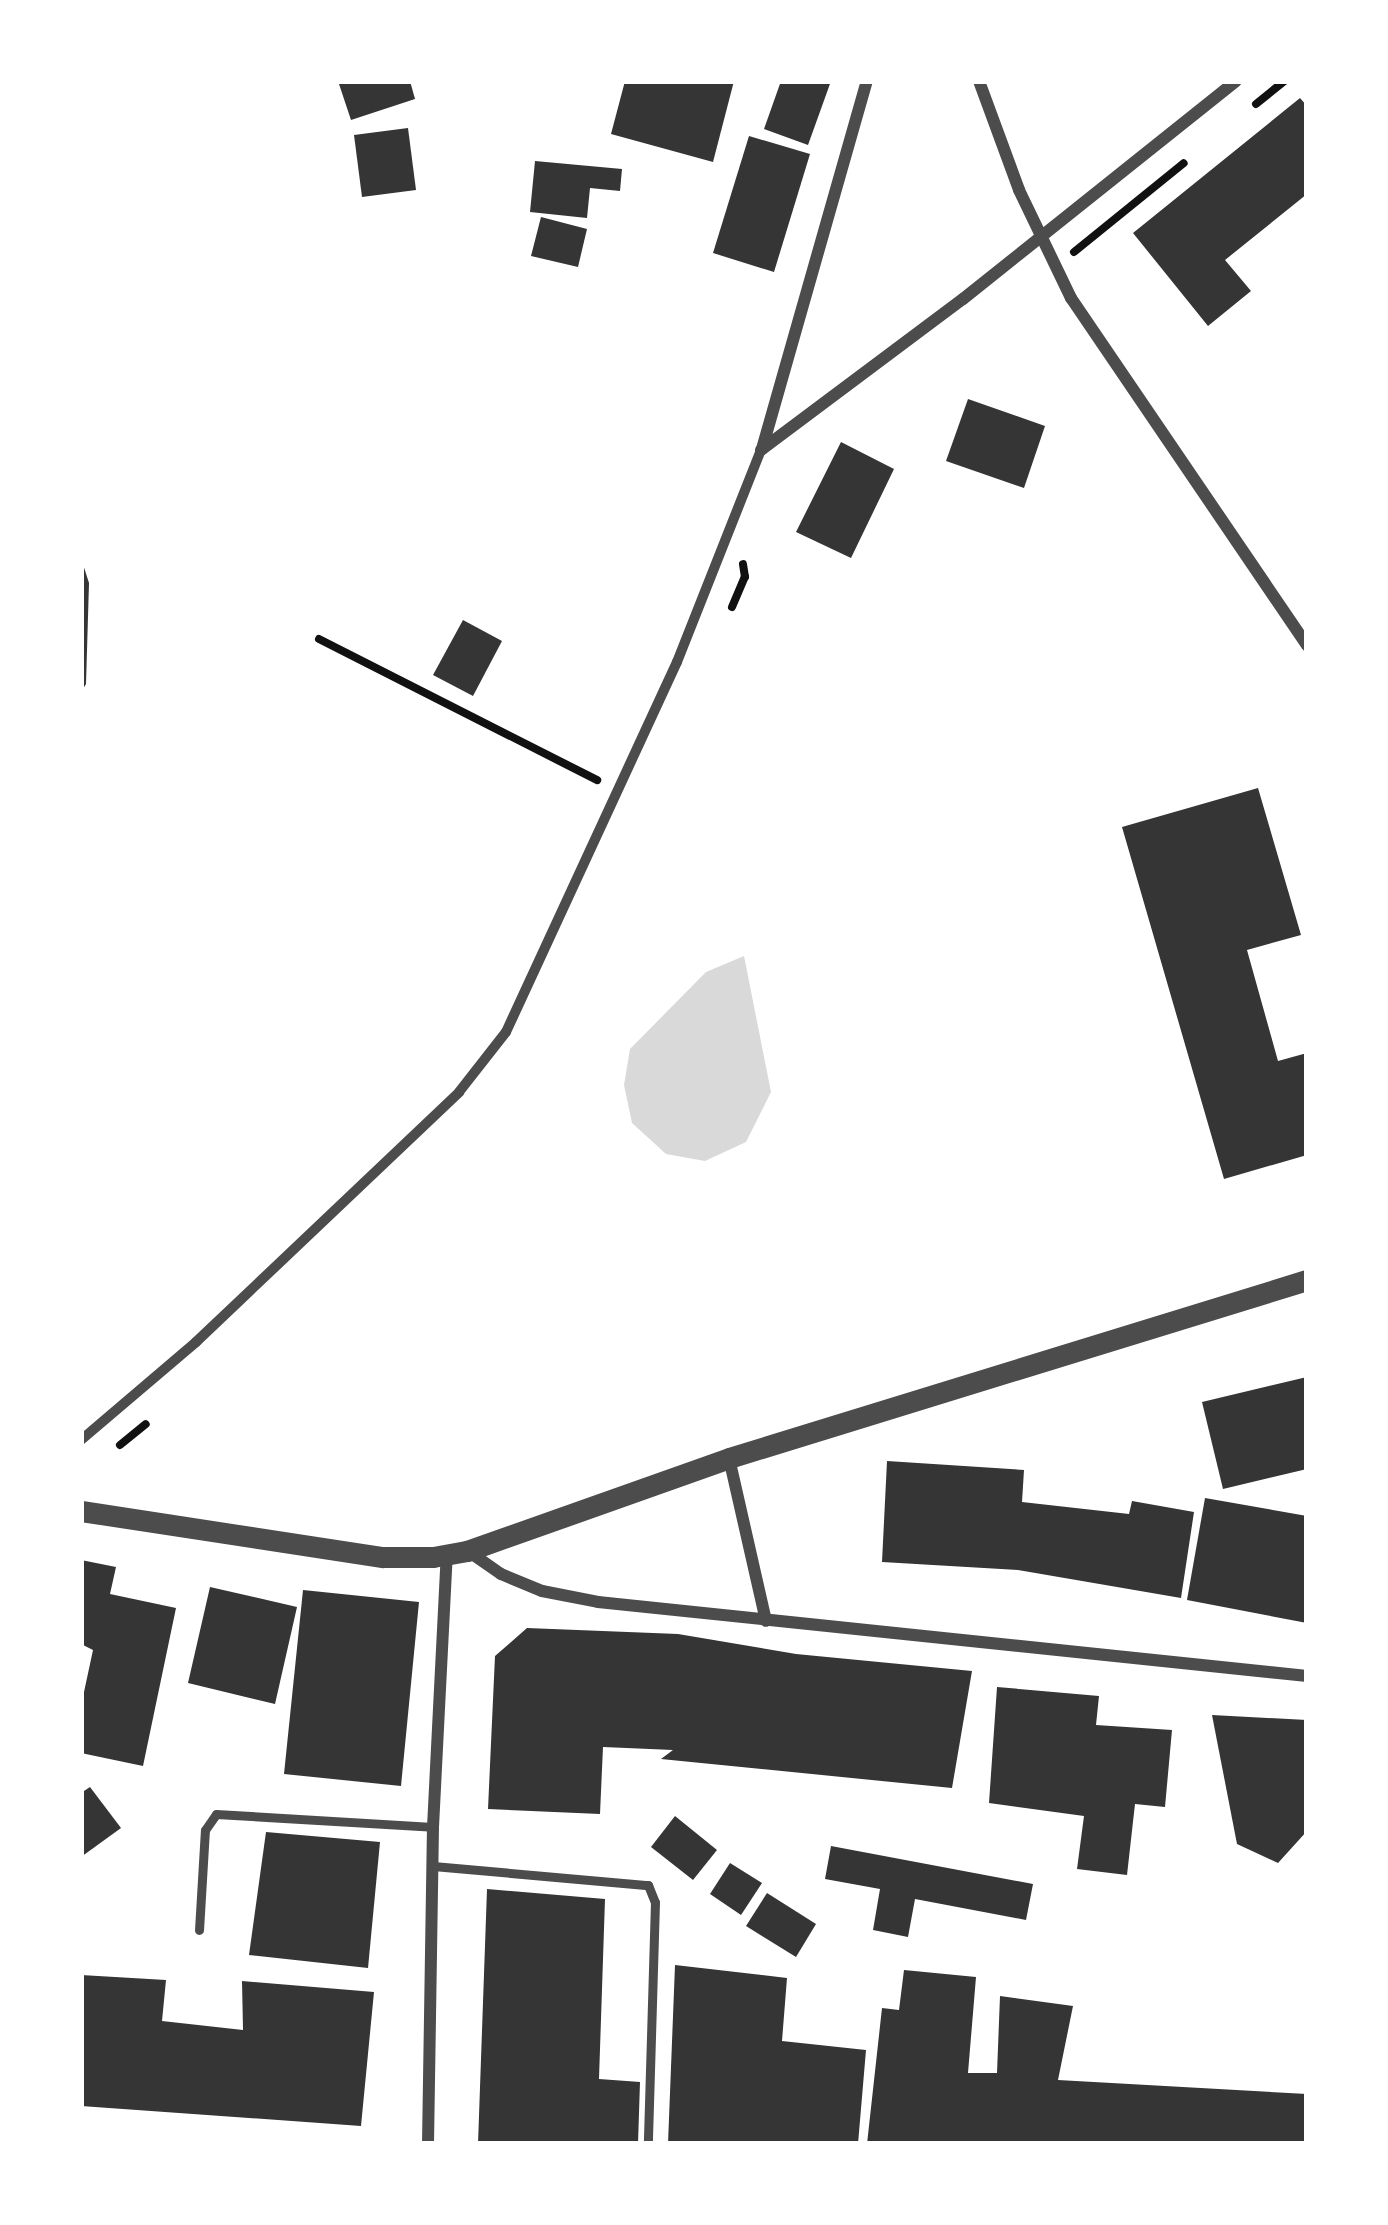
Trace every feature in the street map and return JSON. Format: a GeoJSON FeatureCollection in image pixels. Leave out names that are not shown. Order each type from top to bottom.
{"type":"FeatureCollection","features":[{"type":"Feature","properties":{"kind":"street"},"geometry":{"type":"LineString","coordinates":[[81,1440],[196,1342],[458,1092],[506,1032],[620,791],[761,450],[867,81]]}},
{"type":"Feature","properties":{"kind":"street"},"geometry":{"type":"LineString","coordinates":[[979,81],[1055,268],[1307,645]]}},
{"type":"Feature","properties":{"kind":"street"},"geometry":{"type":"LineString","coordinates":[[761,450],[1040,238],[1236,81]]}},
{"type":"Feature","properties":{"kind":"street"},"geometry":{"type":"LineString","coordinates":[[81,1511],[382,1557],[457,1553],[729,1459],[1307,1280]]}},
{"type":"Feature","properties":{"kind":"street"},"geometry":{"type":"LineString","coordinates":[[729,1459],[766,1621]]}},
{"type":"Feature","properties":{"kind":"street"},"geometry":{"type":"LineString","coordinates":[[457,1553],[542,1591],[598,1602],[1307,1676]]}},
{"type":"Feature","properties":{"kind":"street"},"geometry":{"type":"LineString","coordinates":[[428,2144],[433,1827],[457,1553]]}},
{"type":"Feature","properties":{"kind":"lane"},"geometry":{"type":"LineString","coordinates":[[200,1930],[206,1830],[217,1814],[433,1827]]}},
{"type":"Feature","properties":{"kind":"lane"},"geometry":{"type":"LineString","coordinates":[[433,1866],[648,1886],[655,1902],[649,2144]]}},
{"type":"Feature","properties":{"kind":"path"},"geometry":{"type":"LineString","coordinates":[[1249,110],[1284,81]]}},
{"type":"Feature","properties":{"kind":"path"},"geometry":{"type":"LineString","coordinates":[[1055,268],[1196,153]]}},
{"type":"Feature","properties":{"kind":"path"},"geometry":{"type":"LineString","coordinates":[[319,639],[620,791]]}},
{"type":"Feature","properties":{"kind":"shaded area"},"geometry":{"type":"Polygon","coordinates":[[[744,956],[771,1092],[746,1142],[705,1161],[666,1154],[632,1123],[624,1085],[630,1049],[706,972],[744,956]]]}},
{"type":"Feature","properties":{"kind":"building"},"geometry":{"type":"Polygon","coordinates":[[[338,81],[410,81],[415,99],[351,120],[338,81]]]}},
{"type":"Feature","properties":{"kind":"building"},"geometry":{"type":"Polygon","coordinates":[[[625,81],[734,81],[713,162],[611,134],[625,81]]]}},
{"type":"Feature","properties":{"kind":"building"},"geometry":{"type":"Polygon","coordinates":[[[781,81],[831,81],[808,145],[764,129],[781,81]]]}},
{"type":"Feature","properties":{"kind":"building"},"geometry":{"type":"Polygon","coordinates":[[[1300,98],[1307,106],[1307,194],[1225,260],[1251,291],[1208,326],[1133,233],[1300,98]]]}},
{"type":"Feature","properties":{"kind":"building"},"geometry":{"type":"Polygon","coordinates":[[[408,128],[416,190],[362,197],[354,135],[408,128]]]}},
{"type":"Feature","properties":{"kind":"building"},"geometry":{"type":"Polygon","coordinates":[[[749,136],[810,154],[774,272],[713,253],[749,136]]]}},
{"type":"Feature","properties":{"kind":"building"},"geometry":{"type":"Polygon","coordinates":[[[535,161],[622,169],[620,191],[590,188],[587,218],[530,212],[535,161]]]}},
{"type":"Feature","properties":{"kind":"building"},"geometry":{"type":"Polygon","coordinates":[[[541,217],[587,229],[578,267],[531,256],[541,217]]]}},
{"type":"Feature","properties":{"kind":"building"},"geometry":{"type":"Polygon","coordinates":[[[968,399],[1045,426],[1024,488],[946,461],[968,399]]]}},
{"type":"Feature","properties":{"kind":"building"},"geometry":{"type":"Polygon","coordinates":[[[841,442],[894,469],[851,558],[796,532],[841,442]]]}},
{"type":"Feature","properties":{"kind":"building"},"geometry":{"type":"Polygon","coordinates":[[[81,558],[89,583],[86,684],[81,692],[81,558]]]}},
{"type":"Feature","properties":{"kind":"building"},"geometry":{"type":"Polygon","coordinates":[[[463,620],[502,641],[473,696],[433,675],[463,620]]]}},
{"type":"Feature","properties":{"kind":"building"},"geometry":{"type":"Polygon","coordinates":[[[1258,788],[1301,935],[1247,950],[1278,1061],[1307,1053],[1307,1155],[1224,1179],[1122,827],[1258,788]]]}},
{"type":"Feature","properties":{"kind":"building"},"geometry":{"type":"Polygon","coordinates":[[[1307,1377],[1307,1469],[1223,1489],[1202,1402],[1307,1377]]]}},
{"type":"Feature","properties":{"kind":"building"},"geometry":{"type":"Polygon","coordinates":[[[887,1461],[1024,1470],[1022,1502],[1129,1514],[1132,1501],[1194,1512],[1181,1598],[1018,1570],[882,1562],[887,1461]]]}},
{"type":"Feature","properties":{"kind":"building"},"geometry":{"type":"Polygon","coordinates":[[[1205,1498],[1307,1516],[1307,1623],[1187,1600],[1205,1498]]]}},
{"type":"Feature","properties":{"kind":"building"},"geometry":{"type":"Polygon","coordinates":[[[81,1560],[116,1567],[110,1594],[176,1608],[143,1766],[81,1753],[81,1706],[93,1650],[81,1644],[81,1560]]]}},
{"type":"Feature","properties":{"kind":"building"},"geometry":{"type":"Polygon","coordinates":[[[210,1587],[297,1607],[275,1704],[188,1683],[210,1587]]]}},
{"type":"Feature","properties":{"kind":"building"},"geometry":{"type":"Polygon","coordinates":[[[303,1590],[419,1602],[401,1786],[284,1774],[303,1590]]]}},
{"type":"Feature","properties":{"kind":"building"},"geometry":{"type":"Polygon","coordinates":[[[527,1628],[678,1634],[796,1654],[972,1671],[952,1788],[661,1759],[673,1750],[603,1747],[600,1814],[488,1809],[495,1656],[527,1628]]]}},
{"type":"Feature","properties":{"kind":"building"},"geometry":{"type":"Polygon","coordinates":[[[997,1687],[1099,1696],[1096,1725],[1172,1730],[1165,1807],[1135,1804],[1127,1875],[1077,1869],[1084,1816],[989,1803],[997,1687]]]}},
{"type":"Feature","properties":{"kind":"building"},"geometry":{"type":"Polygon","coordinates":[[[1212,1715],[1307,1720],[1307,1831],[1278,1863],[1237,1844],[1212,1715]]]}},
{"type":"Feature","properties":{"kind":"building"},"geometry":{"type":"Polygon","coordinates":[[[90,1787],[121,1828],[81,1857],[81,1793],[90,1787]]]}},
{"type":"Feature","properties":{"kind":"building"},"geometry":{"type":"Polygon","coordinates":[[[675,1816],[717,1850],[693,1880],[651,1847],[675,1816]]]}},
{"type":"Feature","properties":{"kind":"building"},"geometry":{"type":"Polygon","coordinates":[[[266,1832],[380,1842],[368,1968],[249,1955],[266,1832]]]}},
{"type":"Feature","properties":{"kind":"building"},"geometry":{"type":"Polygon","coordinates":[[[831,1846],[1033,1884],[1026,1920],[915,1899],[908,1937],[873,1930],[880,1889],[825,1879],[831,1846]]]}},
{"type":"Feature","properties":{"kind":"building"},"geometry":{"type":"Polygon","coordinates":[[[730,1863],[762,1883],[741,1915],[710,1894],[730,1863]]]}},
{"type":"Feature","properties":{"kind":"building"},"geometry":{"type":"Polygon","coordinates":[[[487,1889],[605,1899],[599,2079],[640,2082],[638,2144],[478,2144],[487,1889]]]}},
{"type":"Feature","properties":{"kind":"building"},"geometry":{"type":"Polygon","coordinates":[[[767,1893],[816,1924],[796,1957],[746,1926],[767,1893]]]}},
{"type":"Feature","properties":{"kind":"building"},"geometry":{"type":"Polygon","coordinates":[[[675,1965],[787,1978],[782,2041],[866,2050],[858,2144],[668,2144],[675,1965]]]}},
{"type":"Feature","properties":{"kind":"building"},"geometry":{"type":"Polygon","coordinates":[[[904,1970],[976,1977],[968,2073],[997,2073],[1000,1996],[1073,2006],[1058,2080],[1307,2094],[1307,2144],[867,2144],[882,2008],[899,2010],[904,1970]]]}},
{"type":"Feature","properties":{"kind":"building"},"geometry":{"type":"Polygon","coordinates":[[[81,1975],[166,1980],[162,2021],[243,2030],[242,1981],[374,1992],[361,2126],[81,2106],[81,1975]]]}}]}
